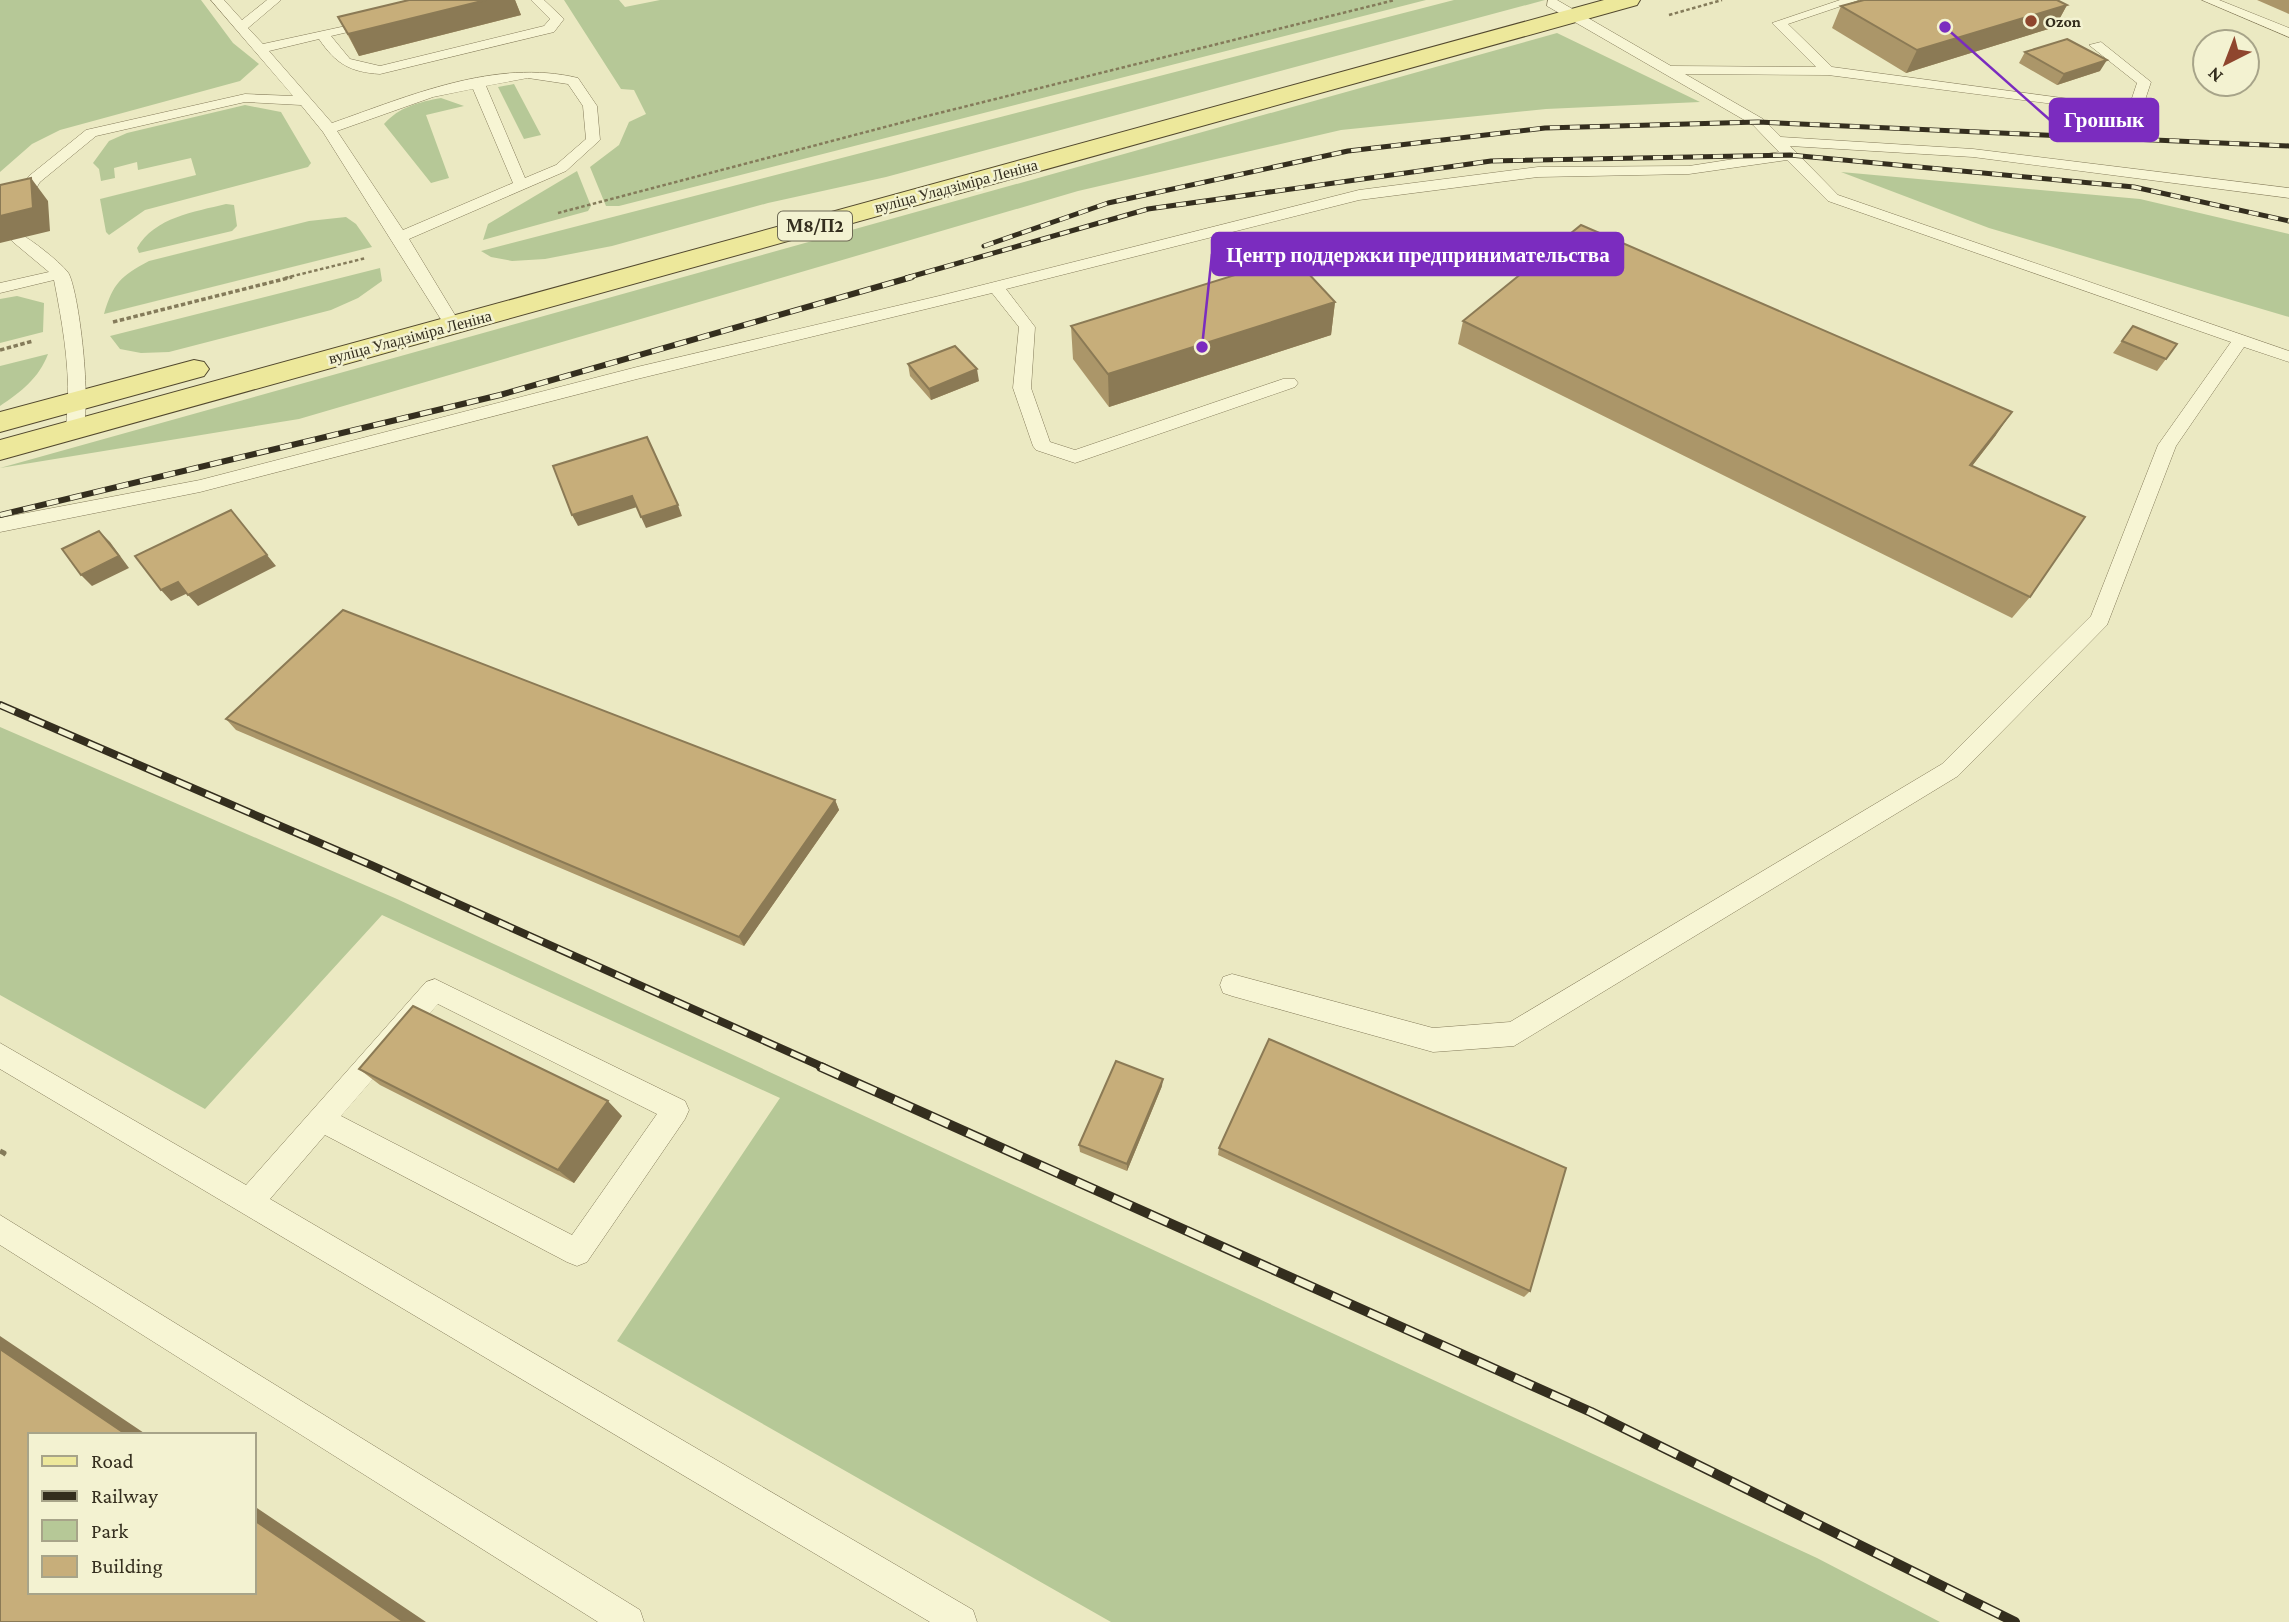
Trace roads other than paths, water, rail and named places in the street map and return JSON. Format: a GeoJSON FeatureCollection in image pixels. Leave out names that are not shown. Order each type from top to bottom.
{"type":"FeatureCollection","features":[{"type":"Feature","properties":{"kind":"main road","name":"вуліца Уладзіміра Леніна"},"geometry":{"type":"LineString","coordinates":[[0,450],[75,430],[446,314],[1564,6],[1629,0]]}},
{"type":"Feature","properties":{"kind":"main road","name":"вуліца Уладзіміра Леніна"},"geometry":{"type":"LineString","coordinates":[[319,336],[446,314]]}},
{"type":"Feature","properties":{"kind":"main road"},"geometry":{"type":"LineString","coordinates":[[0,422],[225,361]]}},
{"type":"Feature","properties":{"kind":"lane"},"geometry":{"type":"LineString","coordinates":[[217,0],[329,129],[403,242],[446,314]]}},
{"type":"Feature","properties":{"kind":"lane"},"geometry":{"type":"LineString","coordinates":[[241,27],[275,0]]}},
{"type":"Feature","properties":{"kind":"lane"},"geometry":{"type":"LineString","coordinates":[[323,34],[339,59],[355,69],[380,70],[549,29],[557,19],[537,0]]}},
{"type":"Feature","properties":{"kind":"lane"},"geometry":{"type":"LineString","coordinates":[[1828,71],[1779,23],[1853,0]]}},
{"type":"Feature","properties":{"kind":"lane"},"geometry":{"type":"LineString","coordinates":[[2208,0],[2289,33]]}},
{"type":"Feature","properties":{"kind":"lane"},"geometry":{"type":"LineString","coordinates":[[1564,6],[1758,122],[1833,198],[2289,357]]}},
{"type":"Feature","properties":{"kind":"lane"},"geometry":{"type":"LineString","coordinates":[[261,49],[386,19]]}},
{"type":"Feature","properties":{"kind":"lane"},"geometry":{"type":"LineString","coordinates":[[1670,70],[1828,71],[2135,112],[2144,82],[2096,45]]}},
{"type":"Feature","properties":{"kind":"lane"},"geometry":{"type":"LineString","coordinates":[[329,129],[430,93],[528,74],[573,81],[590,106],[593,140],[561,168],[403,242]]}},
{"type":"Feature","properties":{"kind":"lane"},"geometry":{"type":"LineString","coordinates":[[478,84],[521,185]]}},
{"type":"Feature","properties":{"kind":"lane"},"geometry":{"type":"LineString","coordinates":[[17,208],[34,179],[91,133],[200,106],[245,98],[306,101]]}},
{"type":"Feature","properties":{"kind":"lane"},"geometry":{"type":"LineString","coordinates":[[1776,141],[1973,153],[2289,193]]}},
{"type":"Feature","properties":{"kind":"lane"},"geometry":{"type":"LineString","coordinates":[[0,525],[200,486],[637,373],[996,287],[1359,195],[1538,172],[1689,170],[1790,155]]}},
{"type":"Feature","properties":{"kind":"lane"},"geometry":{"type":"LineString","coordinates":[[11,184],[34,179]]}},
{"type":"Feature","properties":{"kind":"lane"},"geometry":{"type":"LineString","coordinates":[[19,239],[61,274],[73,332],[77,401],[75,430]]}},
{"type":"Feature","properties":{"kind":"lane"},"geometry":{"type":"LineString","coordinates":[[0,288],[61,274]]}},
{"type":"Feature","properties":{"kind":"lane"},"geometry":{"type":"LineString","coordinates":[[996,287],[1027,327],[1022,388],[1042,446],[1075,457],[1289,383]]}},
{"type":"Feature","properties":{"kind":"lane"},"geometry":{"type":"LineString","coordinates":[[1232,985],[1433,1040],[1514,1034],[1950,769],[2100,620],[2167,445],[2242,340]]}},
{"type":"Feature","properties":{"kind":"lane"},"geometry":{"type":"LineString","coordinates":[[249,1202],[435,990],[676,1110],[577,1252],[322,1120]]}},
{"type":"Feature","properties":{"kind":"lane"},"geometry":{"type":"LineString","coordinates":[[0,1055],[961,1622]]}},
{"type":"Feature","properties":{"kind":"lane"},"geometry":{"type":"LineString","coordinates":[[0,1230],[628,1622]]}},
{"type":"Feature","properties":{"kind":"railway"},"geometry":{"type":"LineString","coordinates":[[984,246],[1108,203],[1348,151],[1545,128],[1758,122],[2289,146]]}},
{"type":"Feature","properties":{"kind":"railway"},"geometry":{"type":"LineString","coordinates":[[906,278],[1148,209],[1491,161],[1790,155],[2134,187],[2289,221]]}},
{"type":"Feature","properties":{"kind":"railway"},"geometry":{"type":"LineString","coordinates":[[0,515],[500,395],[912,277]]}},
{"type":"Feature","properties":{"kind":"railway"},"geometry":{"type":"LineString","coordinates":[[0,705],[371,865],[825,1068]]}},
{"type":"Feature","properties":{"kind":"railway"},"geometry":{"type":"LineString","coordinates":[[821,1067],[1591,1412],[2015,1622]]}},
{"type":"Feature","properties":{"kind":"place","name":"Ozon"},"geometry":{"type":"Point","coordinates":[2031,21]}},
{"type":"Feature","properties":{"kind":"place","name":"Грошык"},"geometry":{"type":"Point","coordinates":[1945,27]}},
{"type":"Feature","properties":{"kind":"place","name":"Центр поддержки предпринимательства"},"geometry":{"type":"Point","coordinates":[1202,347]}}]}
